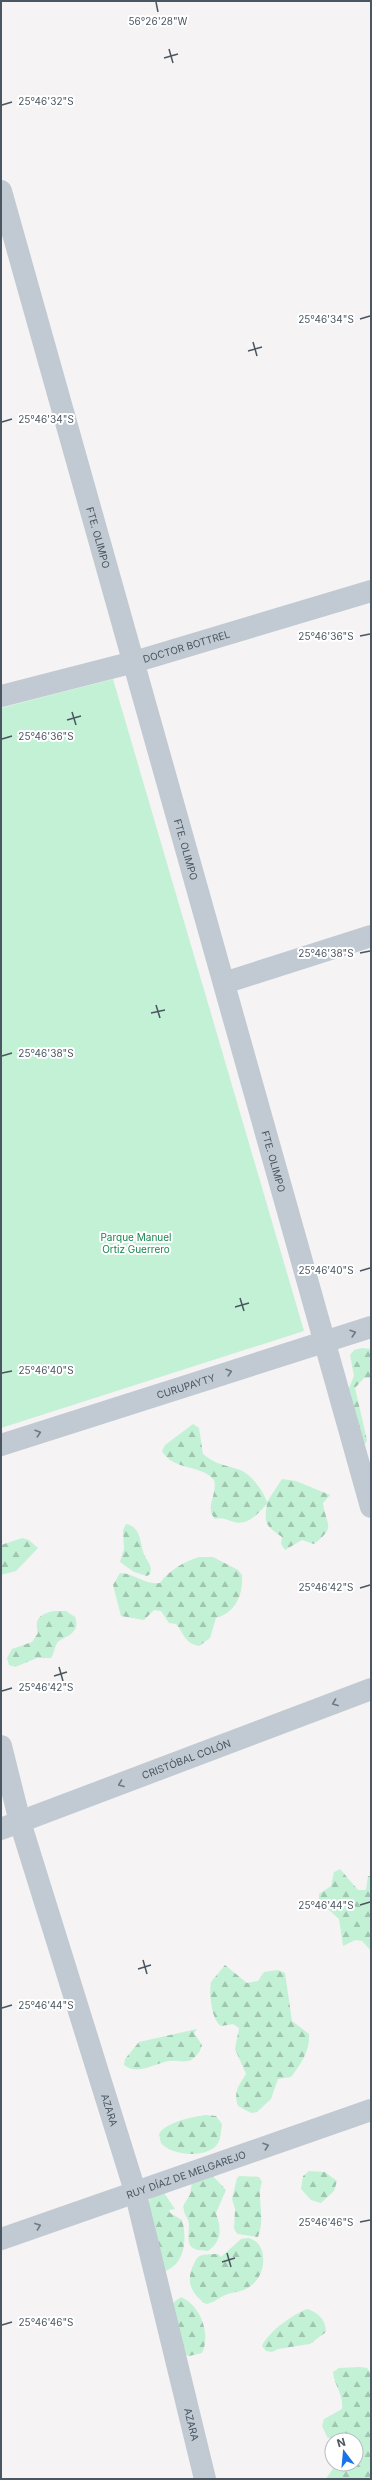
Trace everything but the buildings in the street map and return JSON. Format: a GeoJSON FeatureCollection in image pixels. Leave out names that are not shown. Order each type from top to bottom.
{"type":"FeatureCollection","features":[{"type":"Feature","properties":{"kind":"street","name":"FTE. OLIMPO"},"geometry":{"type":"LineString","coordinates":[[1,191],[323,1341],[371,1507]]}},
{"type":"Feature","properties":{"kind":"street","name":"DOCTOR BOTTREL"},"geometry":{"type":"LineString","coordinates":[[1,696],[134,662],[371,591]]}},
{"type":"Feature","properties":{"kind":"street"},"geometry":{"type":"LineString","coordinates":[[224,983],[371,936]]}},
{"type":"Feature","properties":{"kind":"street","name":"CURUPAYTY"},"geometry":{"type":"LineString","coordinates":[[1,1445],[323,1341],[371,1327]]}},
{"type":"Feature","properties":{"kind":"street","name":"CRISTÓBAL COLÓN"},"geometry":{"type":"LineString","coordinates":[[11,1826],[371,1689]]}},
{"type":"Feature","properties":{"kind":"street","name":"AZARA"},"geometry":{"type":"LineString","coordinates":[[1,1746],[11,1826],[135,2191],[205,2479]]}},
{"type":"Feature","properties":{"kind":"street","name":"RUY DÍAZ DE MELGAREJO"},"geometry":{"type":"LineString","coordinates":[[1,2239],[135,2191],[371,2110]]}},
{"type":"Feature","properties":{"kind":"green space","name":"Parque Manuel Ortiz Guerrero"},"geometry":{"type":"Polygon","coordinates":[[[113,679],[304,1331],[1,1428],[1,708],[113,679]]]}},
{"type":"Feature","properties":{"kind":"green space"},"geometry":{"type":"Polygon","coordinates":[[[362,1348],[371,1349],[371,1378],[364,1378],[355,1388],[367,1440],[364,1446],[346,1395],[354,1376],[350,1355],[354,1350],[362,1348]]]}},
{"type":"Feature","properties":{"kind":"green space"},"geometry":{"type":"Polygon","coordinates":[[[193,1424],[199,1428],[203,1454],[216,1462],[240,1470],[248,1475],[253,1479],[267,1502],[282,1479],[296,1481],[330,1495],[323,1503],[328,1521],[328,1529],[326,1533],[314,1544],[302,1540],[285,1550],[281,1544],[282,1537],[272,1530],[267,1524],[267,1504],[256,1515],[244,1522],[239,1523],[218,1518],[215,1519],[211,1510],[215,1485],[214,1480],[202,1472],[173,1462],[162,1451],[165,1445],[193,1424]]]}},
{"type":"Feature","properties":{"kind":"green space"},"geometry":{"type":"Polygon","coordinates":[[[126,1524],[138,1532],[144,1554],[151,1568],[150,1574],[147,1576],[134,1572],[120,1562],[124,1549],[123,1530],[126,1524]]]}},
{"type":"Feature","properties":{"kind":"green space"},"geometry":{"type":"Polygon","coordinates":[[[22,1538],[29,1540],[38,1548],[16,1571],[1,1575],[1,1545],[22,1538]]]}},
{"type":"Feature","properties":{"kind":"green space"},"geometry":{"type":"Polygon","coordinates":[[[199,1557],[213,1557],[238,1570],[242,1575],[241,1589],[237,1602],[229,1612],[216,1618],[210,1638],[199,1646],[194,1645],[185,1638],[176,1624],[169,1623],[161,1611],[154,1610],[144,1620],[121,1616],[113,1585],[120,1573],[130,1575],[144,1581],[160,1583],[177,1567],[199,1557]]]}},
{"type":"Feature","properties":{"kind":"green space"},"geometry":{"type":"Polygon","coordinates":[[[54,1611],[66,1611],[75,1617],[76,1628],[73,1632],[57,1643],[51,1658],[37,1658],[15,1667],[9,1665],[7,1658],[12,1649],[32,1642],[38,1633],[37,1624],[39,1618],[42,1615],[54,1611]]]}},
{"type":"Feature","properties":{"kind":"green space"},"geometry":{"type":"Polygon","coordinates":[[[340,1869],[358,1890],[366,1890],[368,1876],[371,1876],[371,1951],[362,1941],[355,1940],[343,1946],[339,1919],[319,1901],[319,1894],[331,1886],[334,1872],[340,1869]]]}},
{"type":"Feature","properties":{"kind":"green space"},"geometry":{"type":"Polygon","coordinates":[[[225,1965],[247,1983],[258,1981],[264,1972],[278,1970],[285,1973],[292,2021],[309,2034],[306,2052],[298,2067],[291,2077],[278,2079],[271,2099],[257,2112],[251,2113],[238,2106],[236,2097],[236,2093],[246,2074],[235,2049],[239,2028],[233,2024],[221,2026],[215,2018],[213,2012],[210,1993],[211,1982],[225,1965]]]}},
{"type":"Feature","properties":{"kind":"green space"},"geometry":{"type":"Polygon","coordinates":[[[197,2029],[194,2033],[202,2045],[198,2054],[191,2060],[169,2061],[141,2069],[129,2068],[124,2065],[125,2059],[139,2042],[197,2029]]]}},
{"type":"Feature","properties":{"kind":"green space"},"geometry":{"type":"Polygon","coordinates":[[[205,2115],[216,2116],[222,2124],[218,2143],[207,2152],[190,2154],[181,2153],[173,2151],[161,2143],[159,2134],[167,2126],[193,2117],[205,2115]]]}},
{"type":"Feature","properties":{"kind":"green space"},"geometry":{"type":"Polygon","coordinates":[[[309,2171],[325,2172],[337,2181],[334,2191],[321,2203],[311,2200],[301,2189],[303,2176],[309,2171]]]}},
{"type":"Feature","properties":{"kind":"green space"},"geometry":{"type":"Polygon","coordinates":[[[211,2174],[226,2190],[216,2213],[220,2234],[216,2243],[208,2251],[196,2249],[190,2245],[188,2237],[189,2223],[185,2213],[184,2204],[190,2194],[192,2182],[211,2174]]]}},
{"type":"Feature","properties":{"kind":"green space"},"geometry":{"type":"Polygon","coordinates":[[[240,2176],[259,2177],[262,2182],[260,2188],[261,2222],[258,2237],[238,2234],[234,2229],[235,2209],[232,2199],[237,2178],[240,2176]]]}},
{"type":"Feature","properties":{"kind":"green space"},"geometry":{"type":"Polygon","coordinates":[[[164,2193],[175,2209],[169,2210],[170,2213],[182,2220],[184,2228],[184,2244],[179,2260],[168,2270],[160,2272],[146,2204],[151,2198],[164,2193]]]}},
{"type":"Feature","properties":{"kind":"green space"},"geometry":{"type":"Polygon","coordinates":[[[248,2238],[255,2241],[262,2251],[263,2265],[258,2279],[246,2289],[225,2295],[214,2302],[206,2304],[197,2296],[191,2286],[191,2270],[196,2259],[206,2254],[218,2254],[221,2257],[241,2239],[248,2238]]]}},
{"type":"Feature","properties":{"kind":"green space"},"geometry":{"type":"Polygon","coordinates":[[[181,2297],[194,2307],[199,2314],[205,2329],[205,2346],[202,2353],[189,2356],[182,2354],[168,2313],[175,2301],[181,2297]]]}},
{"type":"Feature","properties":{"kind":"green space"},"geometry":{"type":"Polygon","coordinates":[[[307,2309],[315,2312],[321,2317],[325,2324],[326,2332],[310,2344],[278,2349],[272,2352],[266,2351],[262,2346],[269,2335],[294,2315],[307,2309]]]}},
{"type":"Feature","properties":{"kind":"green space"},"geometry":{"type":"Polygon","coordinates":[[[339,2368],[367,2368],[371,2373],[371,2478],[326,2479],[331,2472],[364,2472],[364,2432],[325,2432],[322,2426],[324,2419],[342,2409],[342,2399],[333,2372],[339,2368]]]}}]}
